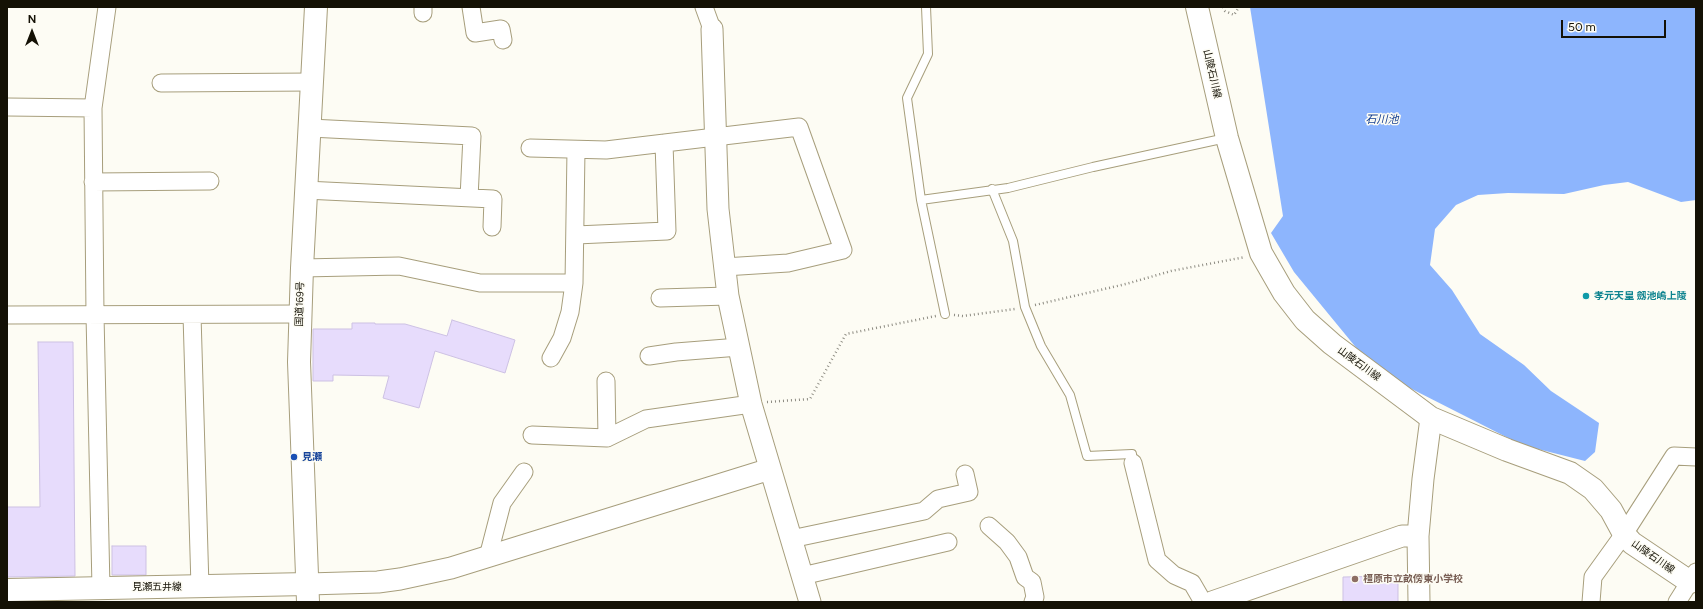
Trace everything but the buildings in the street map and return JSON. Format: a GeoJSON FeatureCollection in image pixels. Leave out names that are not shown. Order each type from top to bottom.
{"type":"FeatureCollection","features":[{"type":"Feature","properties":{"kind":"main road","name":"国道169号"},"geometry":{"type":"LineString","coordinates":[[308,593],[299,362],[305,190],[313,82],[316,7]]}},
{"type":"Feature","properties":{"kind":"main road","name":"山陵石川線"},"geometry":{"type":"LineString","coordinates":[[1197,7],[1228,138],[1261,254],[1284,293],[1305,320],[1332,344],[1432,418],[1507,450],[1570,473],[1593,489],[1611,510],[1624,534],[1632,543],[1694,580]]}},
{"type":"Feature","properties":{"kind":"main road","name":"見瀬五井線"},"geometry":{"type":"LineString","coordinates":[[7,590],[200,587],[308,593]]}},
{"type":"Feature","properties":{"kind":"street"},"geometry":{"type":"LineString","coordinates":[[101,588],[92,108],[107,7]]}},
{"type":"Feature","properties":{"kind":"street"},"geometry":{"type":"LineString","coordinates":[[471,7],[475,32],[501,29],[503,40]]}},
{"type":"Feature","properties":{"kind":"street"},"geometry":{"type":"LineString","coordinates":[[704,7],[712,29],[717,138],[718,209],[728,296],[751,404],[810,602]]}},
{"type":"Feature","properties":{"kind":"street"},"geometry":{"type":"LineString","coordinates":[[161,83],[313,82]]}},
{"type":"Feature","properties":{"kind":"street"},"geometry":{"type":"LineString","coordinates":[[7,107],[92,108]]}},
{"type":"Feature","properties":{"kind":"street"},"geometry":{"type":"LineString","coordinates":[[530,148],[606,150],[717,138],[799,127],[843,250],[788,263],[724,267]]}},
{"type":"Feature","properties":{"kind":"street"},"geometry":{"type":"LineString","coordinates":[[310,128],[472,136],[469,198]]}},
{"type":"Feature","properties":{"kind":"street"},"geometry":{"type":"LineString","coordinates":[[576,235],[667,231],[664,143]]}},
{"type":"Feature","properties":{"kind":"street"},"geometry":{"type":"LineString","coordinates":[[550,358],[562,338],[568,318],[574,283],[576,235],[576,150]]}},
{"type":"Feature","properties":{"kind":"street"},"geometry":{"type":"LineString","coordinates":[[93,182],[210,181]]}},
{"type":"Feature","properties":{"kind":"street"},"geometry":{"type":"LineString","coordinates":[[305,190],[493,199],[492,228]]}},
{"type":"Feature","properties":{"kind":"street"},"geometry":{"type":"LineString","coordinates":[[302,268],[399,266],[480,283],[574,283]]}},
{"type":"Feature","properties":{"kind":"street"},"geometry":{"type":"LineString","coordinates":[[660,298],[728,296]]}},
{"type":"Feature","properties":{"kind":"street"},"geometry":{"type":"LineString","coordinates":[[7,315],[300,314]]}},
{"type":"Feature","properties":{"kind":"street"},"geometry":{"type":"LineString","coordinates":[[192,315],[200,587]]}},
{"type":"Feature","properties":{"kind":"street"},"geometry":{"type":"LineString","coordinates":[[649,356],[676,352],[739,347]]}},
{"type":"Feature","properties":{"kind":"street"},"geometry":{"type":"LineString","coordinates":[[606,381],[607,438]]}},
{"type":"Feature","properties":{"kind":"street"},"geometry":{"type":"LineString","coordinates":[[532,435],[607,438],[646,419],[751,404]]}},
{"type":"Feature","properties":{"kind":"street"},"geometry":{"type":"LineString","coordinates":[[1419,602],[1418,536],[1423,479],[1432,418]]}},
{"type":"Feature","properties":{"kind":"street"},"geometry":{"type":"LineString","coordinates":[[1591,602],[1592,577],[1624,534],[1674,456],[1696,457]]}},
{"type":"Feature","properties":{"kind":"street"},"geometry":{"type":"LineString","coordinates":[[1133,463],[1157,560],[1174,575],[1192,583],[1203,602]]}},
{"type":"Feature","properties":{"kind":"street"},"geometry":{"type":"LineString","coordinates":[[308,593],[400,579],[451,568],[770,469]]}},
{"type":"Feature","properties":{"kind":"street"},"geometry":{"type":"LineString","coordinates":[[488,557],[502,503],[524,472]]}},
{"type":"Feature","properties":{"kind":"street"},"geometry":{"type":"LineString","coordinates":[[791,539],[924,511],[938,499],[969,492],[965,474]]}},
{"type":"Feature","properties":{"kind":"street"},"geometry":{"type":"LineString","coordinates":[[989,526],[1007,542],[1018,557],[1025,577],[1032,582],[1035,597],[1033,602]]}},
{"type":"Feature","properties":{"kind":"street"},"geometry":{"type":"LineString","coordinates":[[1212,602],[1402,536],[1418,536]]}},
{"type":"Feature","properties":{"kind":"street"},"geometry":{"type":"LineString","coordinates":[[802,576],[948,542]]}},
{"type":"Feature","properties":{"kind":"street"},"geometry":{"type":"LineString","coordinates":[[1677,602],[1694,580]]}},
{"type":"Feature","properties":{"kind":"lane"},"geometry":{"type":"LineString","coordinates":[[926,7],[928,54],[907,98],[921,200],[945,314]]}},
{"type":"Feature","properties":{"kind":"lane"},"geometry":{"type":"LineString","coordinates":[[921,200],[1008,188],[1228,138]]}},
{"type":"Feature","properties":{"kind":"lane"},"geometry":{"type":"LineString","coordinates":[[992,189],[1013,241],[1025,307],[1041,346],[1070,395],[1087,456],[1132,454],[1133,463]]}},
{"type":"Feature","properties":{"kind":"path"},"geometry":{"type":"LineString","coordinates":[[1223,7],[1225,11],[1234,15],[1239,7]]}},
{"type":"Feature","properties":{"kind":"path"},"geometry":{"type":"LineString","coordinates":[[751,404],[810,399],[846,334],[945,314],[962,316],[1025,307],[1090,293],[1172,271],[1261,254]]}},
{"type":"Feature","properties":{"kind":"water","name":"石川池"},"geometry":{"type":"Polygon","coordinates":[[[1250,7],[1696,7],[1696,200],[1681,202],[1628,182],[1604,185],[1564,194],[1508,193],[1478,195],[1456,205],[1435,229],[1430,265],[1452,290],[1480,334],[1524,365],[1551,391],[1599,423],[1595,452],[1585,461],[1522,445],[1398,382],[1363,356],[1294,272],[1271,233],[1283,216],[1250,7]]]}},
{"type":"Feature","properties":{"kind":"place","name":"孝元天皇 劔池嶋上陵"},"geometry":{"type":"Point","coordinates":[1586,296]}},
{"type":"Feature","properties":{"kind":"place","name":"見瀬"},"geometry":{"type":"Point","coordinates":[294,457]}},
{"type":"Feature","properties":{"kind":"place","name":"橿原市立畝傍東小学校"},"geometry":{"type":"Point","coordinates":[1355,579]}}]}
